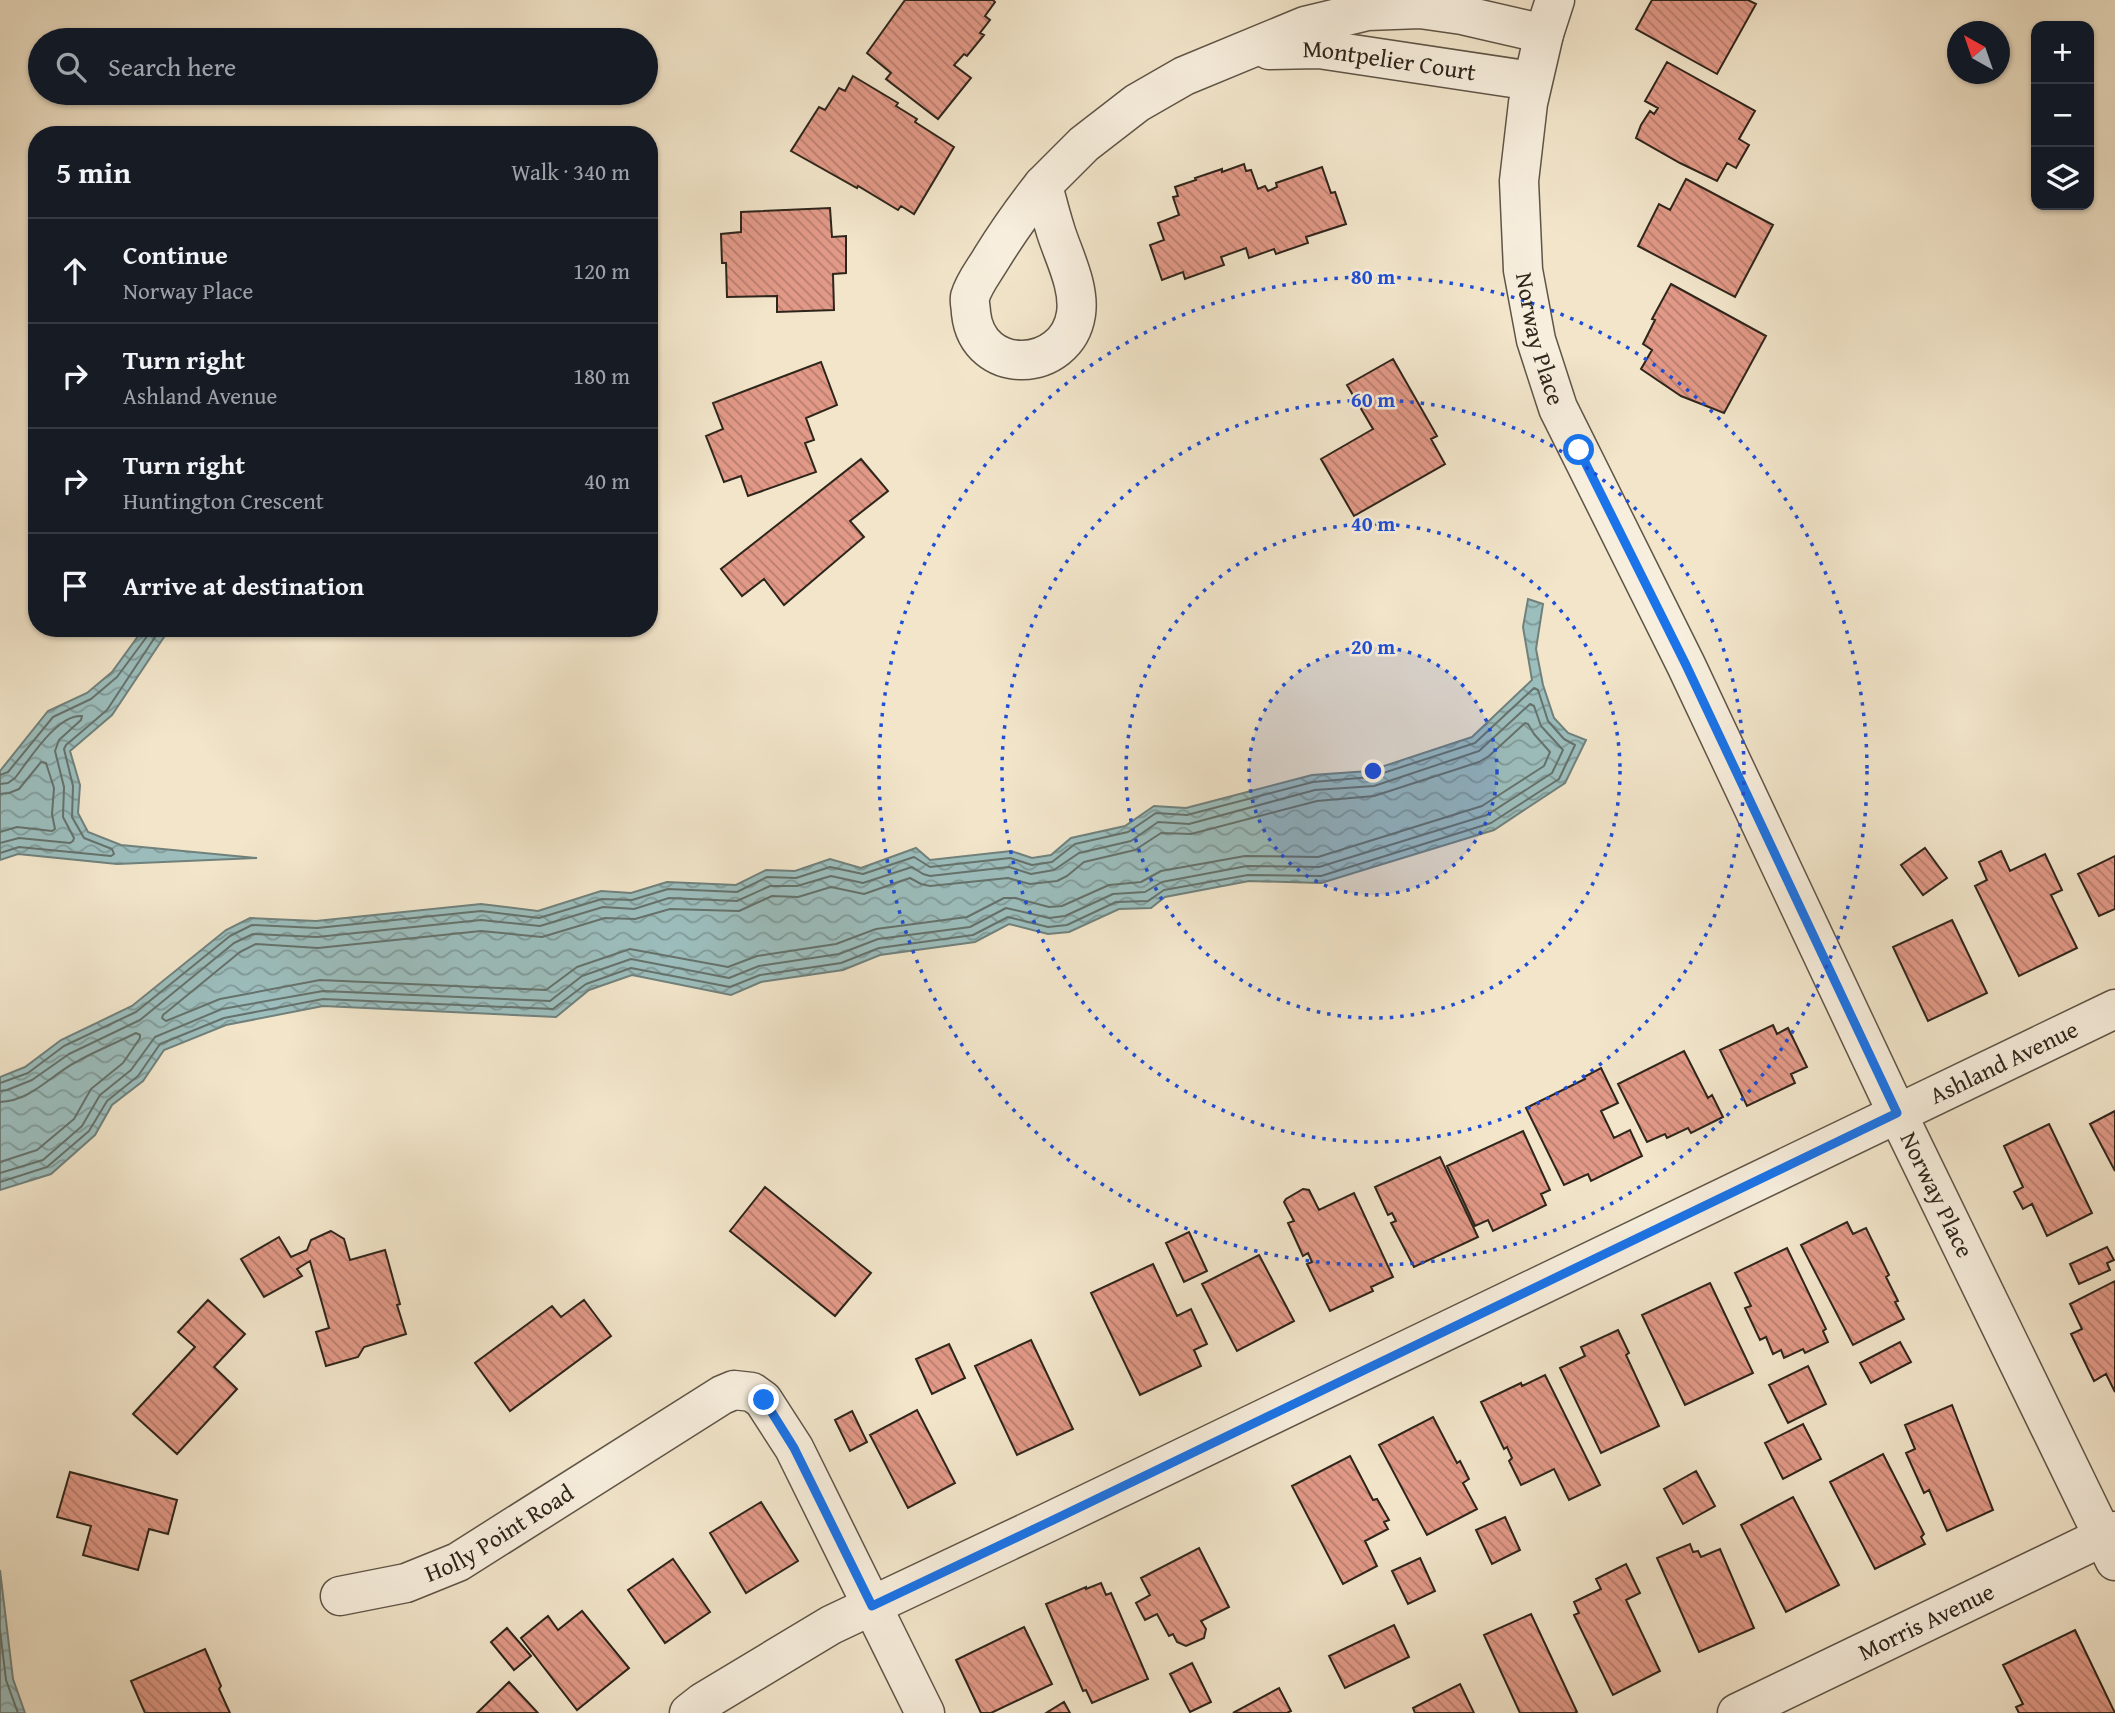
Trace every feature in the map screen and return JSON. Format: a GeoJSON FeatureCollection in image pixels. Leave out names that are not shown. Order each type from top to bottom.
{"type":"FeatureCollection","features":[{"type":"Feature","properties":{"kind":"street","name":"Montpelier Court"},"geometry":{"type":"LineString","coordinates":[[1043,185],[1084,144],[1137,103],[1184,76],[1305,26],[1367,11],[1420,9],[1462,15],[1550,17]]}},
{"type":"Feature","properties":{"kind":"street","name":"Norway Place"},"geometry":{"type":"LineString","coordinates":[[1550,17],[1532,81],[1519,181],[1522,270],[1536,340],[1558,408],[1686,665],[1897,1113],[2111,1543]]}},
{"type":"Feature","properties":{"kind":"street","name":"Montpelier Court"},"geometry":{"type":"LineString","coordinates":[[1246,51],[1319,49],[1532,81]]}},
{"type":"Feature","properties":{"kind":"street","name":"Ashland Avenue"},"geometry":{"type":"LineString","coordinates":[[689,1713],[831,1625],[2115,1009]]}},
{"type":"Feature","properties":{"kind":"street","name":"Holly Point Road"},"geometry":{"type":"LineString","coordinates":[[340,1596],[406,1583],[458,1562],[722,1395],[734,1390],[752,1392],[764,1400],[794,1448],[925,1713]]}},
{"type":"Feature","properties":{"kind":"street","name":"Morris Avenue"},"geometry":{"type":"LineString","coordinates":[[1737,1713],[2111,1543]]}},
{"type":"Feature","properties":{"kind":"water"},"geometry":{"type":"Polygon","coordinates":[[[1528,599],[1543,604],[1536,649],[1543,685],[1554,718],[1568,733],[1586,740],[1565,783],[1494,830],[1321,883],[1249,881],[1165,897],[1151,908],[1119,909],[1069,932],[1048,934],[1009,924],[975,942],[880,955],[843,970],[761,982],[731,995],[632,975],[589,990],[556,1017],[323,1006],[226,1025],[164,1050],[143,1081],[112,1105],[95,1135],[51,1174],[0,1190],[0,1077],[25,1067],[61,1040],[132,1006],[226,930],[250,918],[316,921],[481,904],[538,911],[601,891],[631,893],[667,882],[736,885],[766,870],[795,871],[830,859],[861,868],[916,848],[930,860],[1011,851],[1032,858],[1051,855],[1071,838],[1125,826],[1154,806],[1186,808],[1312,775],[1369,771],[1472,737],[1532,680],[1523,627],[1528,599]]]}},
{"type":"Feature","properties":{"kind":"water"},"geometry":{"type":"Polygon","coordinates":[[[137,637],[164,637],[112,715],[70,751],[80,785],[78,813],[88,832],[121,845],[257,858],[117,864],[18,854],[0,860],[0,771],[48,711],[87,693],[112,672],[137,637]]]}},
{"type":"Feature","properties":{"kind":"water"},"geometry":{"type":"Polygon","coordinates":[[[0,1570],[13,1679],[25,1713],[0,1713],[0,1570]]]}},
{"type":"Feature","properties":{"kind":"building"},"geometry":{"type":"Polygon","coordinates":[[[905,0],[995,2],[985,16],[990,20],[980,33],[984,35],[967,56],[964,54],[954,65],[971,78],[938,119],[886,79],[891,73],[867,53],[905,0]]]}},
{"type":"Feature","properties":{"kind":"building"},"geometry":{"type":"Polygon","coordinates":[[[1652,0],[1748,0],[1756,4],[1717,74],[1636,29],[1652,0]]]}},
{"type":"Feature","properties":{"kind":"building"},"geometry":{"type":"Polygon","coordinates":[[[1667,62],[1755,111],[1739,139],[1749,145],[1736,168],[1727,163],[1717,181],[1636,138],[1650,111],[1654,114],[1658,108],[1645,101],[1667,62]]]}},
{"type":"Feature","properties":{"kind":"building"},"geometry":{"type":"Polygon","coordinates":[[[853,76],[898,103],[896,106],[917,119],[915,122],[954,147],[914,214],[901,206],[898,210],[791,151],[819,107],[825,110],[839,88],[845,91],[853,76]]]}},
{"type":"Feature","properties":{"kind":"building"},"geometry":{"type":"Polygon","coordinates":[[[1244,164],[1246,171],[1251,170],[1258,189],[1265,186],[1268,191],[1277,187],[1276,183],[1322,167],[1331,193],[1335,192],[1346,224],[1306,237],[1308,243],[1276,254],[1274,249],[1249,258],[1246,248],[1221,257],[1224,265],[1185,279],[1183,272],[1162,280],[1150,245],[1164,240],[1158,223],[1179,215],[1173,197],[1178,196],[1175,187],[1222,169],[1222,172],[1244,164]]]}},
{"type":"Feature","properties":{"kind":"building"},"geometry":{"type":"Polygon","coordinates":[[[1686,179],[1773,225],[1735,297],[1638,246],[1659,204],[1670,210],[1686,179]]]}},
{"type":"Feature","properties":{"kind":"building"},"geometry":{"type":"Polygon","coordinates":[[[830,208],[832,237],[846,236],[846,273],[833,274],[834,310],[777,312],[777,296],[727,297],[726,263],[722,263],[721,234],[741,232],[741,212],[830,208]]]}},
{"type":"Feature","properties":{"kind":"building"},"geometry":{"type":"Polygon","coordinates":[[[1671,284],[1766,336],[1724,413],[1681,396],[1641,369],[1652,350],[1643,344],[1655,320],[1652,319],[1671,284]]]}},
{"type":"Feature","properties":{"kind":"building"},"geometry":{"type":"Polygon","coordinates":[[[1393,359],[1437,436],[1431,439],[1445,464],[1354,516],[1321,459],[1373,429],[1347,385],[1393,359]]]}},
{"type":"Feature","properties":{"kind":"building"},"geometry":{"type":"Polygon","coordinates":[[[821,362],[837,405],[806,418],[814,440],[805,443],[816,472],[748,496],[741,476],[724,482],[706,436],[723,429],[713,403],[821,362]]]}},
{"type":"Feature","properties":{"kind":"building"},"geometry":{"type":"Polygon","coordinates":[[[861,459],[888,491],[850,521],[864,537],[784,605],[764,579],[742,596],[721,569],[861,459]]]}},
{"type":"Feature","properties":{"kind":"building"},"geometry":{"type":"Polygon","coordinates":[[[1925,848],[1947,878],[1923,895],[1901,865],[1925,848]]]}},
{"type":"Feature","properties":{"kind":"building"},"geometry":{"type":"Polygon","coordinates":[[[2001,851],[2010,871],[2045,854],[2062,890],[2051,895],[2077,948],[2019,976],[1975,886],[1987,880],[1979,862],[2001,851]]]}},
{"type":"Feature","properties":{"kind":"building"},"geometry":{"type":"Polygon","coordinates":[[[2115,856],[2115,909],[2099,916],[2078,874],[2115,856]]]}},
{"type":"Feature","properties":{"kind":"building"},"geometry":{"type":"Polygon","coordinates":[[[1952,920],[1987,993],[1928,1021],[1893,947],[1952,920]]]}},
{"type":"Feature","properties":{"kind":"building"},"geometry":{"type":"Polygon","coordinates":[[[1773,1025],[1777,1034],[1788,1028],[1807,1067],[1791,1074],[1795,1083],[1747,1106],[1720,1050],[1773,1025]]]}},
{"type":"Feature","properties":{"kind":"building"},"geometry":{"type":"Polygon","coordinates":[[[1684,1051],[1708,1098],[1712,1095],[1723,1117],[1691,1133],[1688,1128],[1667,1138],[1665,1134],[1647,1142],[1618,1084],[1684,1051]]]}},
{"type":"Feature","properties":{"kind":"building"},"geometry":{"type":"Polygon","coordinates":[[[1601,1068],[1618,1103],[1601,1111],[1614,1138],[1630,1130],[1642,1156],[1591,1181],[1588,1174],[1564,1185],[1526,1108],[1585,1079],[1584,1077],[1601,1068]]]}},
{"type":"Feature","properties":{"kind":"building"},"geometry":{"type":"Polygon","coordinates":[[[2115,1111],[2115,1171],[2090,1124],[2115,1111]]]}},
{"type":"Feature","properties":{"kind":"building"},"geometry":{"type":"Polygon","coordinates":[[[2049,1124],[2092,1213],[2047,1236],[2032,1204],[2023,1209],[2014,1192],[2023,1187],[2004,1146],[2049,1124]]]}},
{"type":"Feature","properties":{"kind":"building"},"geometry":{"type":"Polygon","coordinates":[[[1523,1131],[1550,1190],[1541,1194],[1546,1205],[1493,1231],[1488,1220],[1475,1226],[1447,1166],[1523,1131]]]}},
{"type":"Feature","properties":{"kind":"building"},"geometry":{"type":"Polygon","coordinates":[[[1440,1157],[1478,1237],[1414,1267],[1391,1223],[1396,1221],[1392,1213],[1388,1215],[1375,1187],[1440,1157]]]}},
{"type":"Feature","properties":{"kind":"building"},"geometry":{"type":"Polygon","coordinates":[[[765,1187],[871,1273],[835,1316],[730,1231],[765,1187]]]}},
{"type":"Feature","properties":{"kind":"building"},"geometry":{"type":"Polygon","coordinates":[[[1303,1189],[1309,1190],[1319,1210],[1354,1193],[1393,1277],[1371,1287],[1373,1291],[1330,1311],[1307,1264],[1312,1262],[1308,1253],[1303,1256],[1288,1223],[1294,1221],[1284,1202],[1303,1189]]]}},
{"type":"Feature","properties":{"kind":"building"},"geometry":{"type":"Polygon","coordinates":[[[1847,1222],[1853,1234],[1866,1228],[1889,1275],[1886,1277],[1904,1319],[1853,1345],[1801,1245],[1847,1222]]]}},
{"type":"Feature","properties":{"kind":"building"},"geometry":{"type":"Polygon","coordinates":[[[331,1231],[344,1239],[350,1260],[385,1250],[406,1334],[364,1347],[358,1357],[326,1366],[316,1332],[329,1328],[310,1261],[297,1269],[302,1276],[264,1297],[241,1259],[279,1237],[291,1257],[307,1250],[311,1240],[331,1231]]]}},
{"type":"Feature","properties":{"kind":"building"},"geometry":{"type":"Polygon","coordinates":[[[1189,1232],[1207,1271],[1184,1282],[1166,1243],[1189,1232]]]}},
{"type":"Feature","properties":{"kind":"building"},"geometry":{"type":"Polygon","coordinates":[[[2107,1247],[2114,1260],[2107,1263],[2110,1270],[2079,1284],[2070,1264],[2107,1247]]]}},
{"type":"Feature","properties":{"kind":"building"},"geometry":{"type":"Polygon","coordinates":[[[1787,1248],[1826,1329],[1823,1331],[1828,1342],[1805,1353],[1803,1349],[1784,1358],[1781,1350],[1773,1354],[1766,1337],[1760,1340],[1745,1308],[1751,1306],[1735,1273],[1787,1248]]]}},
{"type":"Feature","properties":{"kind":"building"},"geometry":{"type":"Polygon","coordinates":[[[1259,1255],[1294,1321],[1237,1351],[1202,1284],[1259,1255]]]}},
{"type":"Feature","properties":{"kind":"building"},"geometry":{"type":"Polygon","coordinates":[[[1153,1264],[1177,1316],[1191,1309],[1207,1344],[1194,1350],[1201,1366],[1140,1395],[1091,1293],[1153,1264]]]}},
{"type":"Feature","properties":{"kind":"building"},"geometry":{"type":"Polygon","coordinates":[[[2115,1281],[2115,1392],[2106,1374],[2094,1381],[2071,1334],[2082,1329],[2070,1304],[2115,1281]]]}},
{"type":"Feature","properties":{"kind":"building"},"geometry":{"type":"Polygon","coordinates":[[[1710,1283],[1753,1373],[1685,1405],[1642,1315],[1710,1283]]]}},
{"type":"Feature","properties":{"kind":"building"},"geometry":{"type":"Polygon","coordinates":[[[208,1300],[245,1334],[214,1367],[237,1389],[177,1454],[133,1414],[195,1347],[178,1332],[208,1300]]]}},
{"type":"Feature","properties":{"kind":"building"},"geometry":{"type":"Polygon","coordinates":[[[584,1300],[611,1336],[510,1411],[475,1363],[552,1306],[561,1317],[584,1300]]]}},
{"type":"Feature","properties":{"kind":"building"},"geometry":{"type":"Polygon","coordinates":[[[1618,1330],[1629,1353],[1626,1355],[1659,1426],[1601,1453],[1560,1368],[1585,1356],[1581,1347],[1618,1330]]]}},
{"type":"Feature","properties":{"kind":"building"},"geometry":{"type":"Polygon","coordinates":[[[1031,1340],[1073,1429],[1017,1455],[975,1366],[1031,1340]]]}},
{"type":"Feature","properties":{"kind":"building"},"geometry":{"type":"Polygon","coordinates":[[[1900,1342],[1911,1362],[1871,1383],[1860,1363],[1900,1342]]]}},
{"type":"Feature","properties":{"kind":"building"},"geometry":{"type":"Polygon","coordinates":[[[949,1344],[965,1378],[932,1394],[916,1359],[949,1344]]]}},
{"type":"Feature","properties":{"kind":"building"},"geometry":{"type":"Polygon","coordinates":[[[1808,1366],[1826,1404],[1788,1423],[1769,1385],[1808,1366]]]}},
{"type":"Feature","properties":{"kind":"building"},"geometry":{"type":"Polygon","coordinates":[[[1545,1375],[1600,1485],[1569,1500],[1554,1469],[1521,1485],[1509,1461],[1512,1458],[1507,1447],[1504,1449],[1481,1402],[1545,1375]]]}},
{"type":"Feature","properties":{"kind":"building"},"geometry":{"type":"Polygon","coordinates":[[[1952,1405],[1993,1510],[1947,1531],[1929,1490],[1924,1493],[1906,1453],[1915,1449],[1905,1425],[1952,1405]]]}},
{"type":"Feature","properties":{"kind":"building"},"geometry":{"type":"Polygon","coordinates":[[[917,1410],[955,1483],[908,1508],[870,1435],[917,1410]]]}},
{"type":"Feature","properties":{"kind":"building"},"geometry":{"type":"Polygon","coordinates":[[[852,1411],[867,1442],[850,1451],[835,1420],[852,1411]]]}},
{"type":"Feature","properties":{"kind":"building"},"geometry":{"type":"Polygon","coordinates":[[[1433,1417],[1457,1463],[1460,1461],[1469,1479],[1463,1483],[1477,1509],[1427,1535],[1379,1445],[1433,1417]]]}},
{"type":"Feature","properties":{"kind":"building"},"geometry":{"type":"Polygon","coordinates":[[[1803,1424],[1821,1459],[1783,1479],[1765,1443],[1803,1424]]]}},
{"type":"Feature","properties":{"kind":"building"},"geometry":{"type":"Polygon","coordinates":[[[1883,1454],[1924,1534],[1921,1537],[1925,1544],[1875,1569],[1830,1482],[1883,1454]]]}},
{"type":"Feature","properties":{"kind":"building"},"geometry":{"type":"Polygon","coordinates":[[[1350,1456],[1373,1500],[1377,1499],[1389,1520],[1384,1522],[1388,1529],[1365,1541],[1377,1566],[1343,1584],[1292,1486],[1350,1456]]]}},
{"type":"Feature","properties":{"kind":"building"},"geometry":{"type":"Polygon","coordinates":[[[1696,1471],[1715,1506],[1683,1524],[1664,1489],[1696,1471]]]}},
{"type":"Feature","properties":{"kind":"building"},"geometry":{"type":"Polygon","coordinates":[[[70,1472],[177,1500],[168,1534],[149,1529],[138,1570],[83,1555],[91,1526],[57,1517],[70,1472]]]}},
{"type":"Feature","properties":{"kind":"building"},"geometry":{"type":"Polygon","coordinates":[[[1793,1497],[1839,1585],[1786,1612],[1741,1525],[1793,1497]]]}},
{"type":"Feature","properties":{"kind":"building"},"geometry":{"type":"Polygon","coordinates":[[[761,1502],[798,1561],[746,1593],[710,1533],[761,1502]]]}},
{"type":"Feature","properties":{"kind":"building"},"geometry":{"type":"Polygon","coordinates":[[[1505,1517],[1520,1550],[1492,1564],[1476,1530],[1505,1517]]]}},
{"type":"Feature","properties":{"kind":"building"},"geometry":{"type":"Polygon","coordinates":[[[1690,1544],[1693,1552],[1698,1551],[1701,1557],[1720,1549],[1754,1628],[1699,1652],[1657,1558],[1690,1544]]]}},
{"type":"Feature","properties":{"kind":"building"},"geometry":{"type":"Polygon","coordinates":[[[1199,1548],[1229,1607],[1201,1621],[1206,1629],[1204,1638],[1186,1646],[1177,1642],[1173,1634],[1169,1636],[1157,1614],[1145,1620],[1136,1603],[1150,1595],[1141,1578],[1199,1548]]]}},
{"type":"Feature","properties":{"kind":"building"},"geometry":{"type":"Polygon","coordinates":[[[1420,1558],[1435,1591],[1408,1604],[1392,1571],[1420,1558]]]}},
{"type":"Feature","properties":{"kind":"building"},"geometry":{"type":"Polygon","coordinates":[[[673,1559],[710,1612],[665,1643],[628,1590],[673,1559]]]}},
{"type":"Feature","properties":{"kind":"building"},"geometry":{"type":"Polygon","coordinates":[[[1626,1564],[1640,1593],[1626,1600],[1660,1671],[1613,1695],[1574,1615],[1579,1613],[1574,1602],[1601,1589],[1596,1579],[1626,1564]]]}},
{"type":"Feature","properties":{"kind":"building"},"geometry":{"type":"Polygon","coordinates":[[[1101,1583],[1106,1595],[1111,1593],[1148,1679],[1092,1703],[1086,1690],[1083,1691],[1046,1604],[1101,1583]]]}},
{"type":"Feature","properties":{"kind":"building"},"geometry":{"type":"Polygon","coordinates":[[[582,1611],[629,1668],[577,1710],[521,1638],[548,1616],[558,1630],[582,1611]]]}},
{"type":"Feature","properties":{"kind":"building"},"geometry":{"type":"Polygon","coordinates":[[[1531,1614],[1577,1712],[1520,1713],[1484,1635],[1531,1614]]]}},
{"type":"Feature","properties":{"kind":"building"},"geometry":{"type":"Polygon","coordinates":[[[1394,1625],[1409,1657],[1345,1688],[1329,1656],[1394,1625]]]}},
{"type":"Feature","properties":{"kind":"building"},"geometry":{"type":"Polygon","coordinates":[[[1024,1627],[1052,1684],[991,1713],[981,1713],[956,1660],[1024,1627]]]}},
{"type":"Feature","properties":{"kind":"building"},"geometry":{"type":"Polygon","coordinates":[[[507,1628],[531,1656],[514,1670],[491,1642],[507,1628]]]}},
{"type":"Feature","properties":{"kind":"building"},"geometry":{"type":"Polygon","coordinates":[[[2075,1630],[2115,1713],[2019,1713],[2016,1707],[2023,1704],[2003,1665],[2075,1630]]]}},
{"type":"Feature","properties":{"kind":"building"},"geometry":{"type":"Polygon","coordinates":[[[205,1649],[230,1713],[145,1713],[131,1681],[205,1649]]]}},
{"type":"Feature","properties":{"kind":"building"},"geometry":{"type":"Polygon","coordinates":[[[1192,1663],[1211,1702],[1190,1712],[1170,1674],[1192,1663]]]}},
{"type":"Feature","properties":{"kind":"building"},"geometry":{"type":"Polygon","coordinates":[[[509,1682],[538,1713],[477,1713],[509,1682]]]}},
{"type":"Feature","properties":{"kind":"building"},"geometry":{"type":"Polygon","coordinates":[[[1460,1684],[1474,1713],[1415,1713],[1413,1708],[1460,1684]]]}},
{"type":"Feature","properties":{"kind":"building"},"geometry":{"type":"Polygon","coordinates":[[[1279,1688],[1291,1711],[1233,1713],[1279,1688]]]}},
{"type":"Feature","properties":{"kind":"building"},"geometry":{"type":"Polygon","coordinates":[[[1064,1702],[1070,1713],[1046,1713],[1064,1702]]]}},
{"type":"Feature","properties":{"kind":"route"},"geometry":{"type":"LineString","coordinates":[[764,1400],[794,1448],[872,1606],[1897,1113],[1686,665],[1579,450]]}}]}
